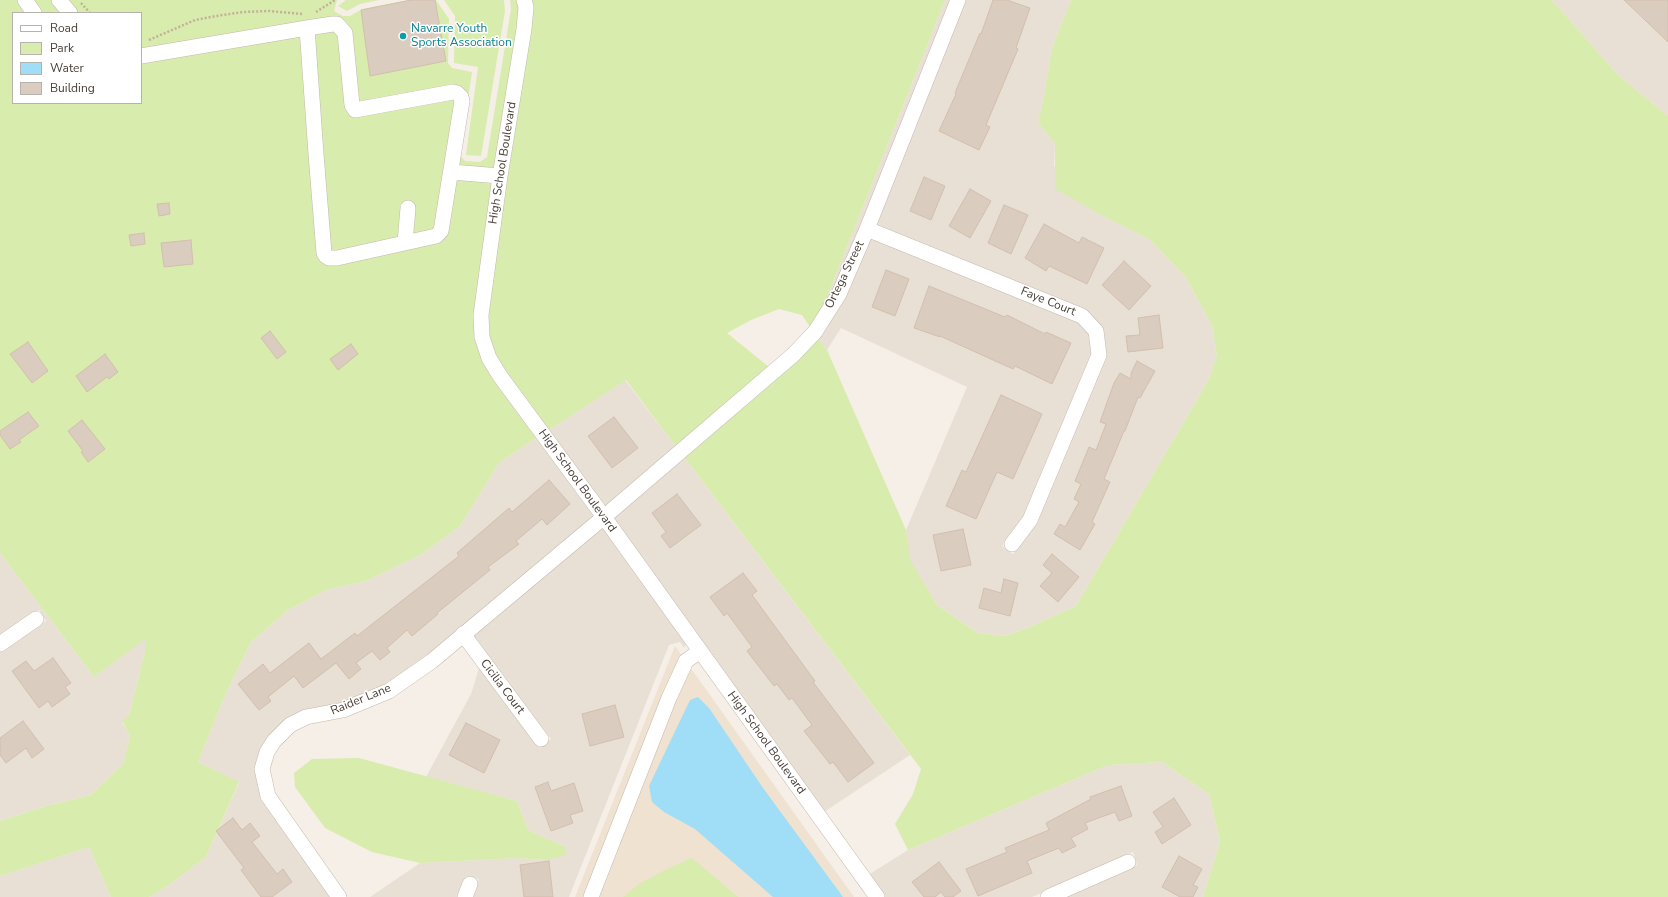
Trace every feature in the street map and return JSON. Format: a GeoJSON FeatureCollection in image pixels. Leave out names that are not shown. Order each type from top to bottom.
{"type":"FeatureCollection","features":[{"type":"Feature","properties":{"kind":"street"},"geometry":{"type":"LineString","coordinates":[[25,0],[33,12]]}},
{"type":"Feature","properties":{"kind":"street"},"geometry":{"type":"LineString","coordinates":[[59,0],[69,12]]}},
{"type":"Feature","properties":{"kind":"street","name":"High School Boulevard"},"geometry":{"type":"LineString","coordinates":[[524,0],[526,7],[524,29],[500,176],[481,315],[482,337],[489,358],[500,376],[877,897]]}},
{"type":"Feature","properties":{"kind":"street","name":"Ortega Street"},"geometry":{"type":"LineString","coordinates":[[604,518],[792,355],[815,332],[838,294],[867,229],[958,0]]}},
{"type":"Feature","properties":{"kind":"street"},"geometry":{"type":"LineString","coordinates":[[142,56],[308,21],[337,24],[343,30],[352,105],[355,110],[453,92],[459,95],[462,101],[441,231],[432,237],[337,258],[329,258],[324,253],[308,21]]}},
{"type":"Feature","properties":{"kind":"street"},"geometry":{"type":"LineString","coordinates":[[451,172],[500,176]]}},
{"type":"Feature","properties":{"kind":"street"},"geometry":{"type":"LineString","coordinates":[[405,243],[408,208]]}},
{"type":"Feature","properties":{"kind":"street","name":"Faye Court"},"geometry":{"type":"LineString","coordinates":[[867,229],[1082,316],[1096,331],[1099,355],[1030,520],[1012,544]]}},
{"type":"Feature","properties":{"kind":"street","name":"Raider Lane"},"geometry":{"type":"LineString","coordinates":[[339,897],[268,796],[262,769],[267,752],[274,741],[290,725],[306,717],[343,710],[389,691],[432,661],[604,518]]}},
{"type":"Feature","properties":{"kind":"street"},"geometry":{"type":"LineString","coordinates":[[0,644],[36,619]]}},
{"type":"Feature","properties":{"kind":"street","name":"Cicilia Court"},"geometry":{"type":"LineString","coordinates":[[463,634],[541,739]]}},
{"type":"Feature","properties":{"kind":"street"},"geometry":{"type":"LineString","coordinates":[[591,897],[669,698],[686,661],[700,651]]}},
{"type":"Feature","properties":{"kind":"street"},"geometry":{"type":"LineString","coordinates":[[1048,897],[1128,862]]}},
{"type":"Feature","properties":{"kind":"path"},"geometry":{"type":"LineString","coordinates":[[78,0],[89,12]]}},
{"type":"Feature","properties":{"kind":"path"},"geometry":{"type":"LineString","coordinates":[[313,14],[335,0]]}},
{"type":"Feature","properties":{"kind":"path"},"geometry":{"type":"LineString","coordinates":[[148,41],[195,20],[243,12],[269,11],[308,21]]}},
{"type":"Feature","properties":{"kind":"shaded area"},"geometry":{"type":"Polygon","coordinates":[[[945,0],[951,0],[861,226],[832,292],[823,307],[945,0]]]}},
{"type":"Feature","properties":{"kind":"shaded area"},"geometry":{"type":"Polygon","coordinates":[[[965,0],[1071,0],[1052,48],[1038,123],[1055,143],[1054,166],[1107,218],[1149,239],[1185,276],[1212,326],[1217,355],[1209,379],[1076,606],[1030,627],[1005,636],[978,633],[937,605],[909,560],[906,530],[967,387],[841,328],[827,350],[818,338],[870,238],[1077,322],[1089,334],[1092,355],[1024,518],[1002,546],[1013,554],[1037,522],[1106,353],[1102,326],[1086,310],[876,224],[965,0]]]}},
{"type":"Feature","properties":{"kind":"shaded area"},"geometry":{"type":"Polygon","coordinates":[[[1552,0],[1668,0],[1668,116],[1618,75],[1552,0]]]}},
{"type":"Feature","properties":{"kind":"shaded area"},"geometry":{"type":"Polygon","coordinates":[[[625,380],[676,447],[606,507],[549,430],[625,380]]]}},
{"type":"Feature","properties":{"kind":"shaded area"},"geometry":{"type":"Polygon","coordinates":[[[536,438],[594,517],[428,656],[386,685],[341,703],[287,719],[268,737],[255,771],[261,800],[330,897],[149,897],[166,887],[206,857],[239,783],[198,762],[226,693],[251,642],[288,610],[326,590],[366,581],[422,554],[460,526],[499,463],[536,438]]]}},
{"type":"Feature","properties":{"kind":"shaded area"},"geometry":{"type":"Polygon","coordinates":[[[684,457],[910,755],[824,812],[614,518],[684,457]]]}},
{"type":"Feature","properties":{"kind":"shaded area"},"geometry":{"type":"Polygon","coordinates":[[[602,527],[686,644],[684,648],[680,642],[669,645],[569,897],[472,897],[479,879],[466,876],[457,897],[370,897],[420,863],[516,858],[546,860],[566,847],[528,830],[517,801],[426,777],[471,694],[479,668],[539,748],[551,739],[474,636],[475,633],[602,527]]]}},
{"type":"Feature","properties":{"kind":"shaded area"},"geometry":{"type":"Polygon","coordinates":[[[0,553],[94,677],[145,638],[145,651],[129,715],[122,722],[130,736],[123,764],[91,795],[46,806],[0,821],[0,652],[46,621],[39,610],[0,636],[0,553]]]}},
{"type":"Feature","properties":{"kind":"shaded area"},"geometry":{"type":"Polygon","coordinates":[[[675,646],[854,897],[575,897],[675,646]]]}},
{"type":"Feature","properties":{"kind":"shaded area"},"geometry":{"type":"Polygon","coordinates":[[[1162,762],[1209,794],[1220,842],[1203,897],[1064,897],[1137,865],[1133,852],[1032,897],[884,897],[868,875],[908,850],[1108,765],[1162,762]]]}},
{"type":"Feature","properties":{"kind":"shaded area"},"geometry":{"type":"Polygon","coordinates":[[[89,847],[111,897],[0,897],[0,876],[89,847]]]}},
{"type":"Feature","properties":{"kind":"green space"},"geometry":{"type":"Polygon","coordinates":[[[0,0],[337,0],[334,11],[343,16],[350,16],[362,9],[409,0],[436,0],[449,19],[448,63],[452,68],[472,72],[460,155],[465,161],[480,162],[487,157],[511,9],[510,0],[516,0],[519,9],[482,361],[493,380],[536,438],[499,463],[460,526],[422,554],[366,581],[326,590],[288,610],[251,642],[226,693],[198,762],[239,782],[206,857],[166,887],[149,897],[111,897],[89,847],[0,876],[0,821],[46,806],[91,795],[123,764],[130,736],[122,721],[129,715],[145,651],[145,639],[94,677],[0,553],[0,0]]]}},
{"type":"Feature","properties":{"kind":"green space"},"geometry":{"type":"Polygon","coordinates":[[[346,0],[379,0],[360,4],[347,11],[338,6],[346,0]]]}},
{"type":"Feature","properties":{"kind":"green space"},"geometry":{"type":"Polygon","coordinates":[[[444,0],[504,0],[505,11],[481,156],[466,155],[478,67],[454,63],[455,16],[444,0]]]}},
{"type":"Feature","properties":{"kind":"green space"},"geometry":{"type":"Polygon","coordinates":[[[531,0],[945,0],[823,307],[810,327],[802,315],[779,309],[751,320],[727,333],[769,367],[676,447],[626,380],[549,430],[504,368],[496,354],[489,335],[488,314],[531,0]]]}},
{"type":"Feature","properties":{"kind":"green space"},"geometry":{"type":"Polygon","coordinates":[[[1071,0],[1552,0],[1618,75],[1668,116],[1668,897],[1203,897],[1220,842],[1209,794],[1162,762],[1108,765],[908,850],[895,824],[913,794],[921,769],[684,457],[818,338],[827,350],[906,530],[910,560],[937,605],[978,633],[1005,636],[1030,627],[1076,606],[1209,379],[1217,355],[1212,326],[1185,276],[1149,239],[1055,189],[1055,143],[1038,123],[1052,48],[1071,0]]]}},
{"type":"Feature","properties":{"kind":"green space"},"geometry":{"type":"Polygon","coordinates":[[[359,758],[517,801],[528,830],[566,847],[566,855],[546,860],[516,858],[420,863],[372,852],[325,828],[295,787],[294,773],[312,759],[359,758]]]}},
{"type":"Feature","properties":{"kind":"green space"},"geometry":{"type":"Polygon","coordinates":[[[692,858],[738,897],[623,897],[639,884],[692,858]]]}},
{"type":"Feature","properties":{"kind":"water"},"geometry":{"type":"Polygon","coordinates":[[[698,697],[709,708],[763,788],[843,897],[773,897],[695,829],[664,812],[652,802],[649,786],[690,700],[698,697]]]}},
{"type":"Feature","properties":{"kind":"building","name":"Navarre Youth Sports Association"},"geometry":{"type":"Polygon","coordinates":[[[411,0],[435,0],[446,61],[370,76],[361,10],[411,0]]]}},
{"type":"Feature","properties":{"kind":"building"},"geometry":{"type":"Polygon","coordinates":[[[993,0],[1007,0],[1030,8],[1016,48],[1018,49],[986,125],[990,127],[979,150],[939,131],[956,94],[955,93],[980,33],[981,34],[993,0]]]}},
{"type":"Feature","properties":{"kind":"building"},"geometry":{"type":"Polygon","coordinates":[[[1624,0],[1668,0],[1668,42],[1624,0]]]}},
{"type":"Feature","properties":{"kind":"building"},"geometry":{"type":"Polygon","coordinates":[[[924,177],[945,186],[931,220],[910,211],[924,177]]]}},
{"type":"Feature","properties":{"kind":"building"},"geometry":{"type":"Polygon","coordinates":[[[970,189],[991,201],[970,238],[949,226],[970,189]]]}},
{"type":"Feature","properties":{"kind":"building"},"geometry":{"type":"Polygon","coordinates":[[[169,203],[170,214],[159,216],[157,204],[169,203]]]}},
{"type":"Feature","properties":{"kind":"building"},"geometry":{"type":"Polygon","coordinates":[[[1004,205],[1028,215],[1011,254],[988,243],[1004,205]]]}},
{"type":"Feature","properties":{"kind":"building"},"geometry":{"type":"Polygon","coordinates":[[[1044,224],[1079,243],[1082,237],[1104,248],[1087,284],[1049,266],[1046,271],[1025,258],[1044,224]]]}},
{"type":"Feature","properties":{"kind":"building"},"geometry":{"type":"Polygon","coordinates":[[[144,233],[145,244],[131,246],[129,235],[144,233]]]}},
{"type":"Feature","properties":{"kind":"building"},"geometry":{"type":"Polygon","coordinates":[[[191,240],[193,264],[164,267],[161,243],[191,240]]]}},
{"type":"Feature","properties":{"kind":"building"},"geometry":{"type":"Polygon","coordinates":[[[1124,261],[1151,286],[1129,310],[1102,285],[1124,261]]]}},
{"type":"Feature","properties":{"kind":"building"},"geometry":{"type":"Polygon","coordinates":[[[886,270],[909,279],[895,316],[872,307],[886,270]]]}},
{"type":"Feature","properties":{"kind":"building"},"geometry":{"type":"Polygon","coordinates":[[[929,286],[1005,317],[1007,315],[1045,334],[1046,332],[1071,343],[1052,384],[1015,366],[1013,369],[940,336],[914,328],[929,286]]]}},
{"type":"Feature","properties":{"kind":"building"},"geometry":{"type":"Polygon","coordinates":[[[1159,315],[1163,348],[1128,352],[1126,336],[1140,335],[1138,318],[1159,315]]]}},
{"type":"Feature","properties":{"kind":"building"},"geometry":{"type":"Polygon","coordinates":[[[270,331],[286,352],[277,359],[261,338],[270,331]]]}},
{"type":"Feature","properties":{"kind":"building"},"geometry":{"type":"Polygon","coordinates":[[[28,342],[48,371],[32,383],[10,354],[28,342]]]}},
{"type":"Feature","properties":{"kind":"building"},"geometry":{"type":"Polygon","coordinates":[[[351,344],[358,354],[338,370],[330,359],[351,344]]]}},
{"type":"Feature","properties":{"kind":"building"},"geometry":{"type":"Polygon","coordinates":[[[105,354],[118,372],[109,379],[107,377],[87,392],[76,376],[105,354]]]}},
{"type":"Feature","properties":{"kind":"building"},"geometry":{"type":"Polygon","coordinates":[[[1137,361],[1155,371],[1140,398],[1138,397],[1104,479],[1110,482],[1092,522],[1095,524],[1080,550],[1054,534],[1060,524],[1065,527],[1079,502],[1074,499],[1081,484],[1075,481],[1089,447],[1096,450],[1106,424],[1100,422],[1114,383],[1120,373],[1131,379],[1131,373],[1137,361]]]}},
{"type":"Feature","properties":{"kind":"building"},"geometry":{"type":"Polygon","coordinates":[[[1001,395],[1042,414],[1013,479],[997,472],[976,519],[946,506],[962,470],[966,472],[1001,395]]]}},
{"type":"Feature","properties":{"kind":"building"},"geometry":{"type":"Polygon","coordinates":[[[28,412],[39,426],[19,440],[21,442],[10,449],[0,435],[0,431],[28,412]]]}},
{"type":"Feature","properties":{"kind":"building"},"geometry":{"type":"Polygon","coordinates":[[[614,417],[638,448],[612,468],[588,436],[614,417]]]}},
{"type":"Feature","properties":{"kind":"building"},"geometry":{"type":"Polygon","coordinates":[[[82,420],[105,449],[88,462],[81,452],[83,451],[68,431],[82,420]]]}},
{"type":"Feature","properties":{"kind":"building"},"geometry":{"type":"Polygon","coordinates":[[[549,480],[570,504],[547,525],[542,519],[516,541],[519,544],[488,567],[490,570],[437,613],[438,614],[412,636],[407,630],[387,648],[390,652],[380,660],[372,651],[356,663],[361,669],[349,679],[336,663],[303,688],[294,676],[268,697],[271,701],[259,710],[238,684],[263,664],[270,673],[309,643],[321,659],[355,633],[357,636],[459,556],[457,553],[509,508],[512,512],[549,480]]]}},
{"type":"Feature","properties":{"kind":"building"},"geometry":{"type":"Polygon","coordinates":[[[677,494],[701,525],[670,548],[661,536],[666,532],[652,513],[677,494]]]}},
{"type":"Feature","properties":{"kind":"building"},"geometry":{"type":"Polygon","coordinates":[[[963,529],[971,565],[941,571],[933,535],[963,529]]]}},
{"type":"Feature","properties":{"kind":"building"},"geometry":{"type":"Polygon","coordinates":[[[1052,554],[1079,577],[1058,602],[1040,586],[1052,573],[1043,565],[1052,554]]]}},
{"type":"Feature","properties":{"kind":"building"},"geometry":{"type":"Polygon","coordinates":[[[743,573],[757,591],[752,595],[815,681],[813,682],[874,763],[848,782],[833,762],[830,764],[804,731],[812,725],[792,698],[789,700],[777,684],[774,686],[747,651],[752,647],[727,613],[724,616],[710,597],[743,573]]]}},
{"type":"Feature","properties":{"kind":"building"},"geometry":{"type":"Polygon","coordinates":[[[1004,579],[1018,583],[1010,616],[979,608],[984,588],[1001,593],[1004,579]]]}},
{"type":"Feature","properties":{"kind":"building"},"geometry":{"type":"Polygon","coordinates":[[[53,658],[71,683],[65,687],[70,694],[52,707],[48,701],[39,708],[12,671],[26,661],[34,671],[53,658]]]}},
{"type":"Feature","properties":{"kind":"building"},"geometry":{"type":"Polygon","coordinates":[[[615,705],[624,737],[590,746],[582,714],[615,705]]]}},
{"type":"Feature","properties":{"kind":"building"},"geometry":{"type":"Polygon","coordinates":[[[23,721],[44,749],[32,758],[26,748],[6,763],[0,755],[0,738],[23,721]]]}},
{"type":"Feature","properties":{"kind":"building"},"geometry":{"type":"Polygon","coordinates":[[[466,723],[500,740],[484,773],[449,755],[466,723]]]}},
{"type":"Feature","properties":{"kind":"building"},"geometry":{"type":"Polygon","coordinates":[[[548,782],[551,791],[574,783],[583,811],[570,815],[573,823],[551,831],[535,787],[548,782]]]}},
{"type":"Feature","properties":{"kind":"building"},"geometry":{"type":"Polygon","coordinates":[[[1121,786],[1132,816],[1119,821],[1115,812],[1085,823],[1088,829],[1071,838],[1076,846],[1062,853],[1059,848],[1027,861],[1032,873],[978,896],[966,869],[1007,852],[1005,848],[1049,830],[1046,823],[1091,799],[1090,797],[1121,786]]]}},
{"type":"Feature","properties":{"kind":"building"},"geometry":{"type":"Polygon","coordinates":[[[1174,798],[1191,825],[1162,844],[1155,832],[1163,827],[1153,812],[1174,798]]]}},
{"type":"Feature","properties":{"kind":"building"},"geometry":{"type":"Polygon","coordinates":[[[233,818],[242,830],[250,823],[260,836],[252,842],[277,874],[283,869],[292,882],[272,897],[261,897],[241,870],[244,868],[216,831],[233,818]]]}},
{"type":"Feature","properties":{"kind":"building"},"geometry":{"type":"Polygon","coordinates":[[[1179,856],[1202,869],[1193,885],[1198,887],[1193,897],[1180,897],[1162,887],[1179,856]]]}},
{"type":"Feature","properties":{"kind":"building"},"geometry":{"type":"Polygon","coordinates":[[[549,861],[553,897],[524,897],[520,865],[549,861]]]}},
{"type":"Feature","properties":{"kind":"building"},"geometry":{"type":"Polygon","coordinates":[[[939,862],[961,891],[953,897],[945,897],[941,892],[935,897],[924,897],[912,882],[939,862]]]}},
{"type":"Feature","properties":{"kind":"place","name":"Navarre Youth Sports Association"},"geometry":{"type":"Point","coordinates":[403,36]}}]}
